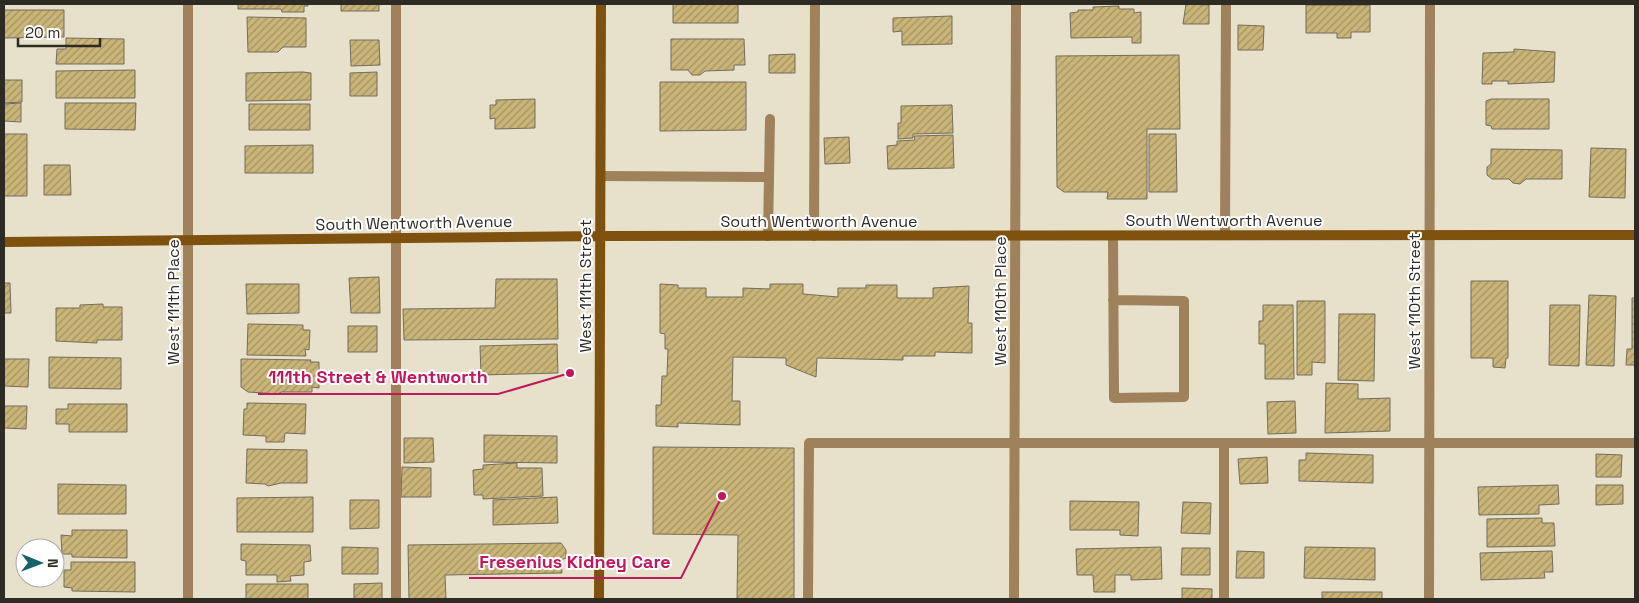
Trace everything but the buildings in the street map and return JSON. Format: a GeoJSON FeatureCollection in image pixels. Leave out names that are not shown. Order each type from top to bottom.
{"type":"FeatureCollection","features":[{"type":"Feature","properties":{"kind":"street","name":"West 111th Place"},"geometry":{"type":"LineString","coordinates":[[188,4],[188,599]]}},
{"type":"Feature","properties":{"kind":"street"},"geometry":{"type":"LineString","coordinates":[[396,4],[396,599]]}},
{"type":"Feature","properties":{"kind":"street","name":"West 111th Street"},"geometry":{"type":"LineString","coordinates":[[599,599],[601,4]]}},
{"type":"Feature","properties":{"kind":"street"},"geometry":{"type":"LineString","coordinates":[[814,236],[816,4]]}},
{"type":"Feature","properties":{"kind":"street","name":"West 110th Place"},"geometry":{"type":"LineString","coordinates":[[1014,599],[1016,4]]}},
{"type":"Feature","properties":{"kind":"street"},"geometry":{"type":"LineString","coordinates":[[1225,235],[1226,4]]}},
{"type":"Feature","properties":{"kind":"street","name":"West 110th Street"},"geometry":{"type":"LineString","coordinates":[[1428,599],[1430,4]]}},
{"type":"Feature","properties":{"kind":"street"},"geometry":{"type":"LineString","coordinates":[[768,236],[770,119]]}},
{"type":"Feature","properties":{"kind":"street"},"geometry":{"type":"LineString","coordinates":[[601,176],[769,177]]}},
{"type":"Feature","properties":{"kind":"street","name":"South Wentworth Avenue"},"geometry":{"type":"LineString","coordinates":[[4,242],[600,236],[1635,235]]}},
{"type":"Feature","properties":{"kind":"street"},"geometry":{"type":"LineString","coordinates":[[1113,236],[1113,300],[1114,398],[1184,397],[1184,301],[1113,300]]}},
{"type":"Feature","properties":{"kind":"street"},"geometry":{"type":"LineString","coordinates":[[808,599],[809,443],[1635,443]]}},
{"type":"Feature","properties":{"kind":"street"},"geometry":{"type":"LineString","coordinates":[[1224,443],[1224,599]]}},
{"type":"Feature","properties":{"kind":"place","name":"111th Street & Wentworth"},"geometry":{"type":"Point","coordinates":[570,373]}},
{"type":"Feature","properties":{"kind":"place","name":"Fresenius Kidney Care"},"geometry":{"type":"Point","coordinates":[722,496]}}]}
